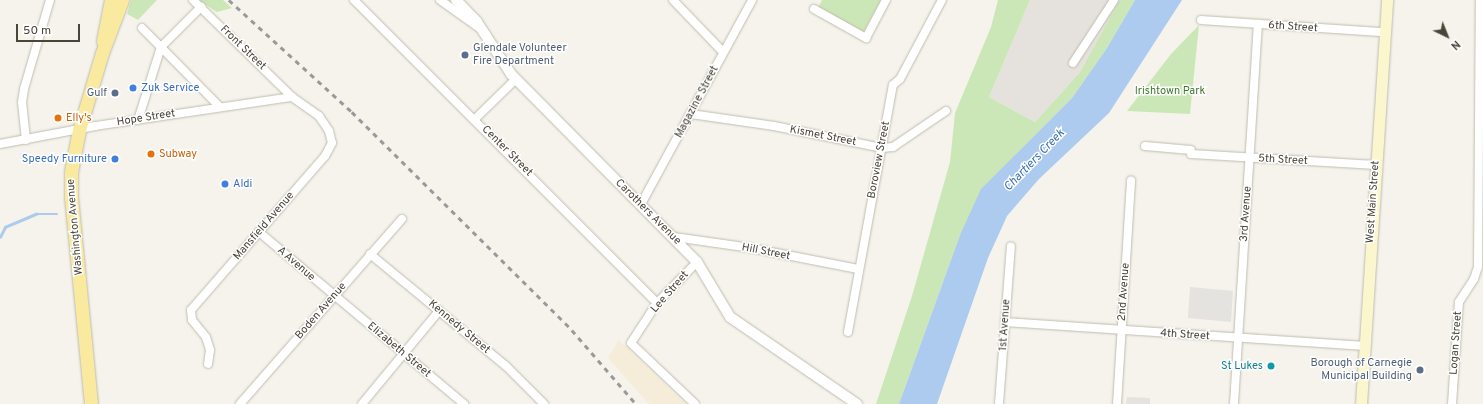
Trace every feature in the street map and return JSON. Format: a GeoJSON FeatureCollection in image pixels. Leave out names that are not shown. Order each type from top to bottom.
{"type":"FeatureCollection","features":[{"type":"Feature","properties":{"kind":"main road","name":"Washington Avenue"},"geometry":{"type":"LineString","coordinates":[[102,53],[111,0]]}},
{"type":"Feature","properties":{"kind":"main road","name":"Washington Avenue"},"geometry":{"type":"LineString","coordinates":[[91,404],[71,198],[72,159],[102,53],[122,0]]}},
{"type":"Feature","properties":{"kind":"main road","name":"West Main Street"},"geometry":{"type":"LineString","coordinates":[[1361,404],[1387,0]]}},
{"type":"Feature","properties":{"kind":"street"},"geometry":{"type":"LineString","coordinates":[[26,140],[22,102],[24,89],[50,0]]}},
{"type":"Feature","properties":{"kind":"street","name":"Front Street"},"geometry":{"type":"LineString","coordinates":[[193,0],[292,97]]}},
{"type":"Feature","properties":{"kind":"street","name":"Center Street"},"geometry":{"type":"LineString","coordinates":[[354,0],[475,119],[657,303]]}},
{"type":"Feature","properties":{"kind":"street"},"geometry":{"type":"LineString","coordinates":[[440,0],[481,28]]}},
{"type":"Feature","properties":{"kind":"street","name":"Carothers Avenue"},"geometry":{"type":"LineString","coordinates":[[456,0],[481,28],[516,79],[674,237],[697,262],[730,316],[855,404]]}},
{"type":"Feature","properties":{"kind":"street"},"geometry":{"type":"LineString","coordinates":[[673,0],[723,52]]}},
{"type":"Feature","properties":{"kind":"street","name":"Magazine Street"},"geometry":{"type":"LineString","coordinates":[[641,204],[752,0]]}},
{"type":"Feature","properties":{"kind":"street"},"geometry":{"type":"LineString","coordinates":[[814,9],[866,38],[886,0]]}},
{"type":"Feature","properties":{"kind":"street","name":"Boroview Street"},"geometry":{"type":"LineString","coordinates":[[848,332],[858,269],[893,85],[900,79],[942,0]]}},
{"type":"Feature","properties":{"kind":"street"},"geometry":{"type":"LineString","coordinates":[[1074,63],[1114,0]]}},
{"type":"Feature","properties":{"kind":"street","name":"Logan Street"},"geometry":{"type":"LineString","coordinates":[[1452,404],[1459,302],[1481,267],[1480,0]]}},
{"type":"Feature","properties":{"kind":"street"},"geometry":{"type":"LineString","coordinates":[[138,120],[161,47],[201,7]]}},
{"type":"Feature","properties":{"kind":"street","name":"6th Street"},"geometry":{"type":"LineString","coordinates":[[1201,20],[1384,32]]}},
{"type":"Feature","properties":{"kind":"street","name":"3rd Avenue"},"geometry":{"type":"LineString","coordinates":[[1234,404],[1258,24]]}},
{"type":"Feature","properties":{"kind":"street"},"geometry":{"type":"LineString","coordinates":[[142,28],[220,107]]}},
{"type":"Feature","properties":{"kind":"street"},"geometry":{"type":"LineString","coordinates":[[475,119],[516,79]]}},
{"type":"Feature","properties":{"kind":"street","name":"Hope Street"},"geometry":{"type":"LineString","coordinates":[[0,144],[138,120],[292,97]]}},
{"type":"Feature","properties":{"kind":"street","name":"Mansfield Avenue"},"geometry":{"type":"LineString","coordinates":[[208,364],[210,350],[206,337],[192,320],[191,310],[324,156],[332,143],[329,131],[319,116],[292,97]]}},
{"type":"Feature","properties":{"kind":"street","name":"Kismet Street"},"geometry":{"type":"LineString","coordinates":[[691,114],[774,126],[882,148],[893,147],[946,111]]}},
{"type":"Feature","properties":{"kind":"street","name":"5th Street"},"geometry":{"type":"LineString","coordinates":[[1144,146],[1250,158],[1376,165]]}},
{"type":"Feature","properties":{"kind":"street","name":"2nd Avenue"},"geometry":{"type":"LineString","coordinates":[[1117,404],[1132,180]]}},
{"type":"Feature","properties":{"kind":"street","name":"Boden Avenue"},"geometry":{"type":"LineString","coordinates":[[240,404],[402,219]]}},
{"type":"Feature","properties":{"kind":"street","name":"A Avenue"},"geometry":{"type":"LineString","coordinates":[[259,232],[334,296]]}},
{"type":"Feature","properties":{"kind":"street","name":"Hill Street"},"geometry":{"type":"LineString","coordinates":[[674,237],[751,248],[858,269]]}},
{"type":"Feature","properties":{"kind":"street","name":"1st Avenue"},"geometry":{"type":"LineString","coordinates":[[999,404],[1011,246]]}},
{"type":"Feature","properties":{"kind":"street","name":"Kennedy Street"},"geometry":{"type":"LineString","coordinates":[[370,254],[511,372],[544,404]]}},
{"type":"Feature","properties":{"kind":"street","name":"Lee Street"},"geometry":{"type":"LineString","coordinates":[[695,404],[631,344],[657,303],[697,262]]}},
{"type":"Feature","properties":{"kind":"street","name":"Elizabeth Street"},"geometry":{"type":"LineString","coordinates":[[334,296],[464,404]]}},
{"type":"Feature","properties":{"kind":"street"},"geometry":{"type":"LineString","coordinates":[[362,404],[439,311]]}},
{"type":"Feature","properties":{"kind":"street","name":"4th Street"},"geometry":{"type":"LineString","coordinates":[[1005,322],[1121,331],[1365,346]]}},
{"type":"Feature","properties":{"kind":"shaded area"},"geometry":{"type":"Polygon","coordinates":[[[1030,0],[1121,0],[1080,72],[1035,122],[989,97],[1030,0]]]}},
{"type":"Feature","properties":{"kind":"shaded area"},"geometry":{"type":"Polygon","coordinates":[[[1190,287],[1233,291],[1231,322],[1188,318],[1190,287]]]}},
{"type":"Feature","properties":{"kind":"shaded area"},"geometry":{"type":"Polygon","coordinates":[[[619,340],[686,404],[649,404],[608,358],[619,340]]]}},
{"type":"Feature","properties":{"kind":"shaded area"},"geometry":{"type":"Polygon","coordinates":[[[1127,397],[1150,398],[1150,404],[1126,404],[1127,397]]]}},
{"type":"Feature","properties":{"kind":"green space"},"geometry":{"type":"Polygon","coordinates":[[[131,0],[157,0],[138,20],[127,14],[131,0]]]}},
{"type":"Feature","properties":{"kind":"green space"},"geometry":{"type":"Polygon","coordinates":[[[198,0],[223,0],[232,8],[217,12],[198,0]]]}},
{"type":"Feature","properties":{"kind":"green space"},"geometry":{"type":"Polygon","coordinates":[[[822,0],[881,0],[863,33],[818,8],[822,0]]]}},
{"type":"Feature","properties":{"kind":"green space"},"geometry":{"type":"Polygon","coordinates":[[[998,0],[1030,0],[989,97],[1035,122],[1080,72],[1120,0],[1135,0],[1107,48],[1072,98],[1016,154],[960,235],[899,404],[876,404],[912,296],[950,162],[955,113],[991,27],[998,0]]]}},
{"type":"Feature","properties":{"kind":"green space","name":"Irishtown Park"},"geometry":{"type":"Polygon","coordinates":[[[1199,25],[1190,114],[1127,111],[1171,54],[1199,25]]]}},
{"type":"Feature","properties":{"kind":"water","name":"Chartiers Creek"},"geometry":{"type":"Polygon","coordinates":[[[1135,0],[1182,0],[1109,113],[1039,179],[1007,216],[988,258],[937,404],[899,404],[960,235],[981,189],[1072,98],[1107,48],[1135,0]]]}},
{"type":"Feature","properties":{"kind":"waterway"},"geometry":{"type":"LineString","coordinates":[[0,237],[5,227],[36,214],[57,214]]}},
{"type":"Feature","properties":{"kind":"railway"},"geometry":{"type":"LineString","coordinates":[[229,0],[352,112],[572,330],[636,404]]}},
{"type":"Feature","properties":{"kind":"place","name":"Glendale Volunteer Fire Department"},"geometry":{"type":"Point","coordinates":[465,55]}},
{"type":"Feature","properties":{"kind":"place","name":"Zuk Service"},"geometry":{"type":"Point","coordinates":[133,88]}},
{"type":"Feature","properties":{"kind":"place","name":"Gulf"},"geometry":{"type":"Point","coordinates":[115,93]}},
{"type":"Feature","properties":{"kind":"place","name":"Elly's"},"geometry":{"type":"Point","coordinates":[58,118]}},
{"type":"Feature","properties":{"kind":"place","name":"Subway"},"geometry":{"type":"Point","coordinates":[151,154]}},
{"type":"Feature","properties":{"kind":"place","name":"Speedy Furniture"},"geometry":{"type":"Point","coordinates":[115,159]}},
{"type":"Feature","properties":{"kind":"place","name":"Aldi"},"geometry":{"type":"Point","coordinates":[225,184]}},
{"type":"Feature","properties":{"kind":"place","name":"St Lukes"},"geometry":{"type":"Point","coordinates":[1271,366]}},
{"type":"Feature","properties":{"kind":"place","name":"Borough of Carnegie Municipal Building"},"geometry":{"type":"Point","coordinates":[1420,370]}}]}
